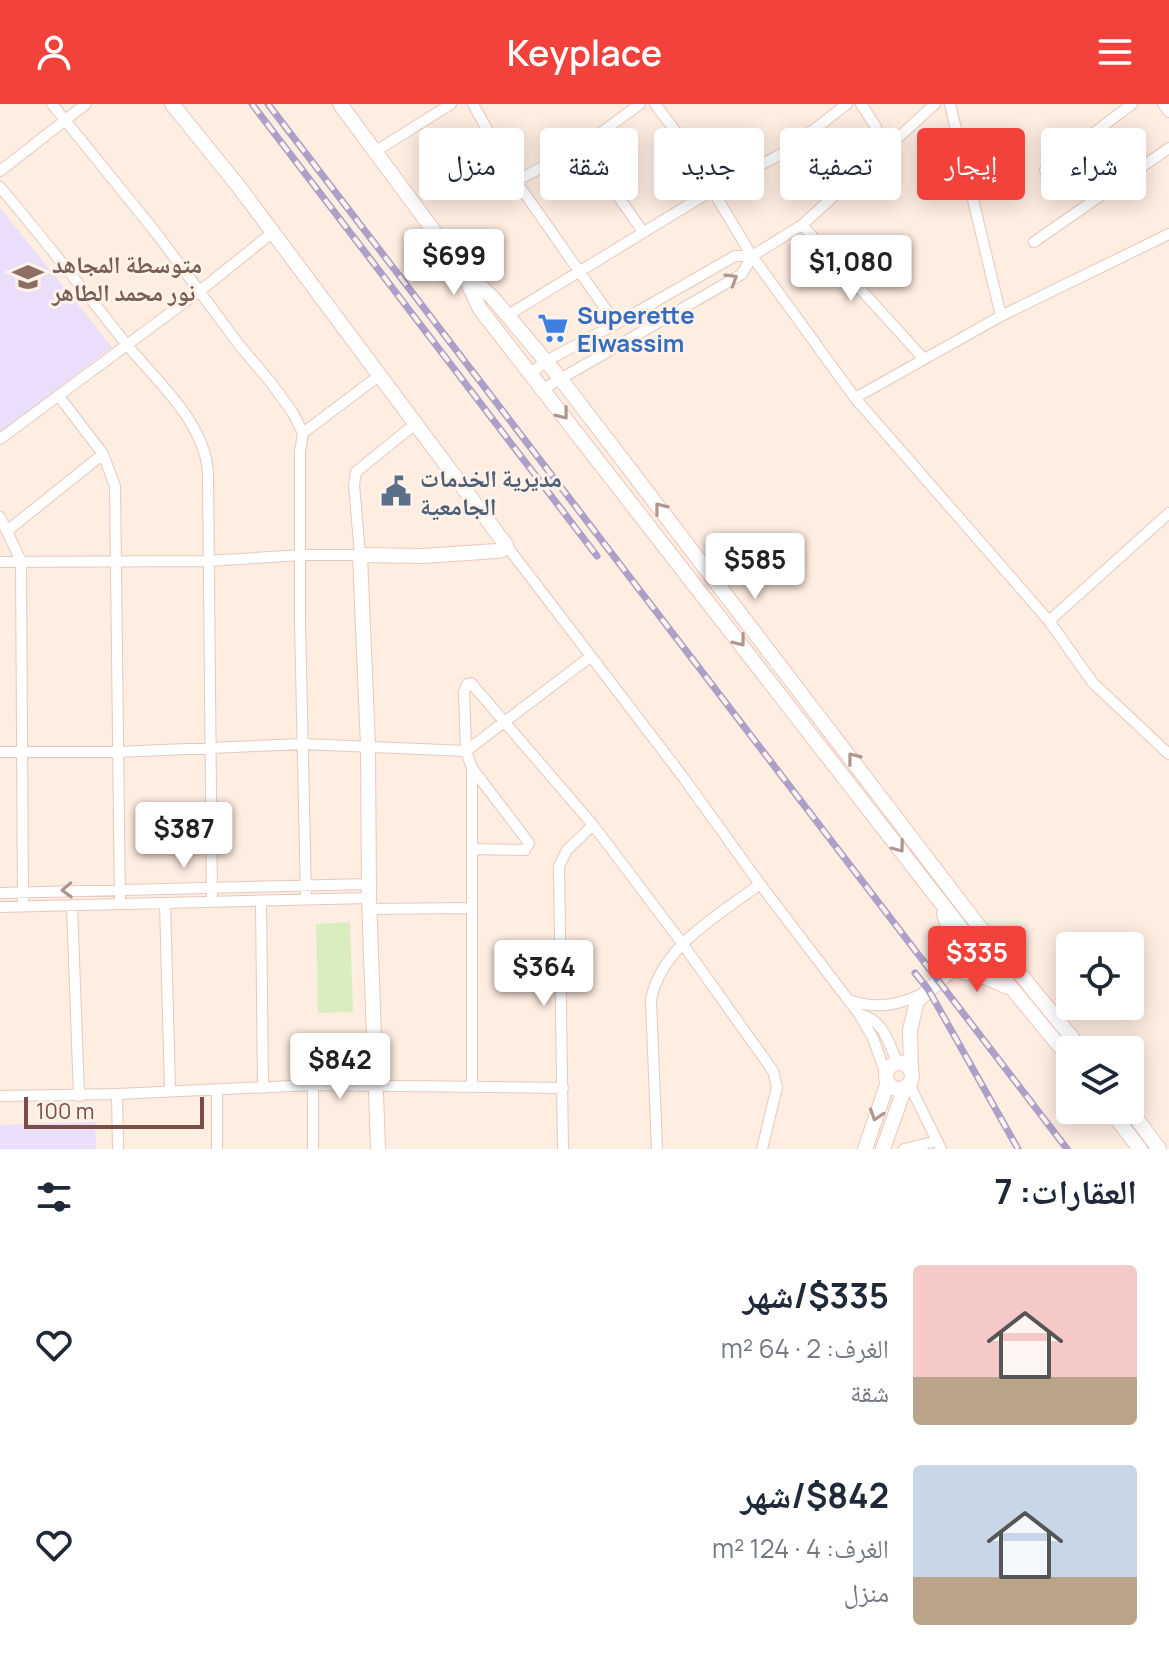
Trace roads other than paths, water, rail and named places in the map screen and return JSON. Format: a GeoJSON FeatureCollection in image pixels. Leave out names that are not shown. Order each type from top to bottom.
{"type":"FeatureCollection","features":[{"type":"Feature","properties":{"kind":"street"},"geometry":{"type":"LineString","coordinates":[[52,104],[201,290],[240,346],[279,393],[303,433],[300,452],[306,899]]}},
{"type":"Feature","properties":{"kind":"street"},"geometry":{"type":"LineString","coordinates":[[0,171],[86,104]]}},
{"type":"Feature","properties":{"kind":"street"},"geometry":{"type":"LineString","coordinates":[[172,104],[380,375],[859,1014],[939,1145],[904,1149]]}},
{"type":"Feature","properties":{"kind":"street"},"geometry":{"type":"LineString","coordinates":[[340,104],[462,269],[508,315],[560,378],[984,933],[996,936],[999,948],[1071,1036]]}},
{"type":"Feature","properties":{"kind":"street"},"geometry":{"type":"LineString","coordinates":[[376,151],[451,104]]}},
{"type":"Feature","properties":{"kind":"street"},"geometry":{"type":"LineString","coordinates":[[473,104],[486,128]]}},
{"type":"Feature","properties":{"kind":"street"},"geometry":{"type":"LineString","coordinates":[[607,128],[640,104]]}},
{"type":"Feature","properties":{"kind":"street"},"geometry":{"type":"LineString","coordinates":[[655,104],[671,128]]}},
{"type":"Feature","properties":{"kind":"street"},"geometry":{"type":"LineString","coordinates":[[764,163],[785,152],[847,104]]}},
{"type":"Feature","properties":{"kind":"street"},"geometry":{"type":"LineString","coordinates":[[861,104],[876,127]]}},
{"type":"Feature","properties":{"kind":"street"},"geometry":{"type":"LineString","coordinates":[[543,389],[742,274],[752,256],[802,225],[935,104]]}},
{"type":"Feature","properties":{"kind":"street"},"geometry":{"type":"LineString","coordinates":[[950,104],[1001,316]]}},
{"type":"Feature","properties":{"kind":"street"},"geometry":{"type":"LineString","coordinates":[[1100,128],[1132,104]]}},
{"type":"Feature","properties":{"kind":"street"},"geometry":{"type":"LineString","coordinates":[[1163,104],[1169,112]]}},
{"type":"Feature","properties":{"kind":"street"},"geometry":{"type":"LineString","coordinates":[[1034,242],[1169,148]]}},
{"type":"Feature","properties":{"kind":"street"},"geometry":{"type":"LineString","coordinates":[[0,187],[175,403],[204,446],[208,472],[212,902]]}},
{"type":"Feature","properties":{"kind":"street"},"geometry":{"type":"LineString","coordinates":[[524,192],[616,324]]}},
{"type":"Feature","properties":{"kind":"street"},"geometry":{"type":"LineString","coordinates":[[621,200],[643,232]]}},
{"type":"Feature","properties":{"kind":"street"},"geometry":{"type":"LineString","coordinates":[[508,315],[696,200]]}},
{"type":"Feature","properties":{"kind":"street"},"geometry":{"type":"LineString","coordinates":[[719,200],[752,256],[855,398],[1049,621],[1093,683],[1169,754]]}},
{"type":"Feature","properties":{"kind":"street"},"geometry":{"type":"LineString","coordinates":[[802,225],[924,359]]}},
{"type":"Feature","properties":{"kind":"street"},"geometry":{"type":"LineString","coordinates":[[0,439],[201,290],[272,233]]}},
{"type":"Feature","properties":{"kind":"street"},"geometry":{"type":"LineString","coordinates":[[855,398],[1001,316],[1169,234]]}},
{"type":"Feature","properties":{"kind":"street"},"geometry":{"type":"LineString","coordinates":[[531,373],[546,361],[735,256],[752,256]]}},
{"type":"Feature","properties":{"kind":"street"},"geometry":{"type":"LineString","coordinates":[[462,269],[480,309],[981,953],[1056,1042]]}},
{"type":"Feature","properties":{"kind":"street"},"geometry":{"type":"LineString","coordinates":[[303,433],[380,375]]}},
{"type":"Feature","properties":{"kind":"street"},"geometry":{"type":"LineString","coordinates":[[58,395],[103,454],[115,486],[120,904]]}},
{"type":"Feature","properties":{"kind":"street"},"geometry":{"type":"LineString","coordinates":[[378,1149],[369,897],[368,746],[354,485],[356,472],[415,424]]}},
{"type":"Feature","properties":{"kind":"street"},"geometry":{"type":"LineString","coordinates":[[7,531],[103,454]]}},
{"type":"Feature","properties":{"kind":"street"},"geometry":{"type":"LineString","coordinates":[[1049,621],[1169,513]]}},
{"type":"Feature","properties":{"kind":"street"},"geometry":{"type":"LineString","coordinates":[[0,517],[21,561],[23,905]]}},
{"type":"Feature","properties":{"kind":"street"},"geometry":{"type":"LineString","coordinates":[[0,562],[208,561],[301,555],[423,556],[496,551],[506,545]]}},
{"type":"Feature","properties":{"kind":"street"},"geometry":{"type":"LineString","coordinates":[[0,752],[117,752],[303,744],[466,751],[590,657]]}},
{"type":"Feature","properties":{"kind":"street"},"geometry":{"type":"LineString","coordinates":[[472,849],[525,850],[529,843],[472,768],[466,751],[464,692],[469,682],[506,721],[593,825],[682,943],[776,1078],[777,1087],[762,1149]]}},
{"type":"Feature","properties":{"kind":"street"},"geometry":{"type":"LineString","coordinates":[[472,768],[472,1085]]}},
{"type":"Feature","properties":{"kind":"street"},"geometry":{"type":"LineString","coordinates":[[563,1149],[559,866],[567,850],[593,825]]}},
{"type":"Feature","properties":{"kind":"street"},"geometry":{"type":"LineString","coordinates":[[657,1149],[651,1000],[657,979],[682,943],[760,884]]}},
{"type":"Feature","properties":{"kind":"street"},"geometry":{"type":"LineString","coordinates":[[0,893],[306,886],[369,897],[472,908]]}},
{"type":"Feature","properties":{"kind":"street"},"geometry":{"type":"LineString","coordinates":[[935,893],[949,924],[952,969]]}},
{"type":"Feature","properties":{"kind":"street"},"geometry":{"type":"LineString","coordinates":[[0,907],[369,897]]}},
{"type":"Feature","properties":{"kind":"street"},"geometry":{"type":"LineString","coordinates":[[261,902],[263,1088]]}},
{"type":"Feature","properties":{"kind":"street"},"geometry":{"type":"LineString","coordinates":[[165,903],[170,1089]]}},
{"type":"Feature","properties":{"kind":"street"},"geometry":{"type":"LineString","coordinates":[[72,905],[79,1096]]}},
{"type":"Feature","properties":{"kind":"street"},"geometry":{"type":"LineString","coordinates":[[981,953],[977,937],[984,933]]}},
{"type":"Feature","properties":{"kind":"street"},"geometry":{"type":"LineString","coordinates":[[848,1000],[868,1006],[905,1002],[922,994],[952,969],[959,956],[995,955],[999,948]]}},
{"type":"Feature","properties":{"kind":"street"},"geometry":{"type":"LineString","coordinates":[[952,969],[987,978],[1013,990]]}},
{"type":"Feature","properties":{"kind":"street"},"geometry":{"type":"LineString","coordinates":[[883,1149],[914,1010],[922,994]]}},
{"type":"Feature","properties":{"kind":"street"},"geometry":{"type":"LineString","coordinates":[[865,1149],[899,1075]]}},
{"type":"Feature","properties":{"kind":"street"},"geometry":{"type":"LineString","coordinates":[[0,1096],[79,1096],[170,1089],[217,1091],[377,1084],[563,1088]]}},
{"type":"Feature","properties":{"kind":"street"},"geometry":{"type":"LineString","coordinates":[[313,1085],[313,1149]]}},
{"type":"Feature","properties":{"kind":"street"},"geometry":{"type":"LineString","coordinates":[[217,1091],[217,1149]]}},
{"type":"Feature","properties":{"kind":"street"},"geometry":{"type":"LineString","coordinates":[[117,1094],[118,1149]]}},
{"type":"Feature","properties":{"kind":"street"},"geometry":{"type":"LineString","coordinates":[[1121,1124],[1140,1149]]}},
{"type":"Feature","properties":{"kind":"street"},"geometry":{"type":"LineString","coordinates":[[1140,1124],[1159,1149]]}},
{"type":"Feature","properties":{"kind":"railway"},"geometry":{"type":"LineString","coordinates":[[252,104],[597,556]]}},
{"type":"Feature","properties":{"kind":"railway"},"geometry":{"type":"LineString","coordinates":[[268,104],[1067,1149]]}},
{"type":"Feature","properties":{"kind":"railway"},"geometry":{"type":"LineString","coordinates":[[915,973],[928,989],[1018,1149]]}},
{"type":"Feature","properties":{"kind":"place","name":"متوسطة المجاهد نور محمد الطاهر"},"geometry":{"type":"Point","coordinates":[28,277]}},
{"type":"Feature","properties":{"kind":"place","name":"Superette Elwassim"},"geometry":{"type":"Point","coordinates":[553,328]}},
{"type":"Feature","properties":{"kind":"place","name":"مديرية الخدمات الجامعية"},"geometry":{"type":"Point","coordinates":[396,491]}}]}
